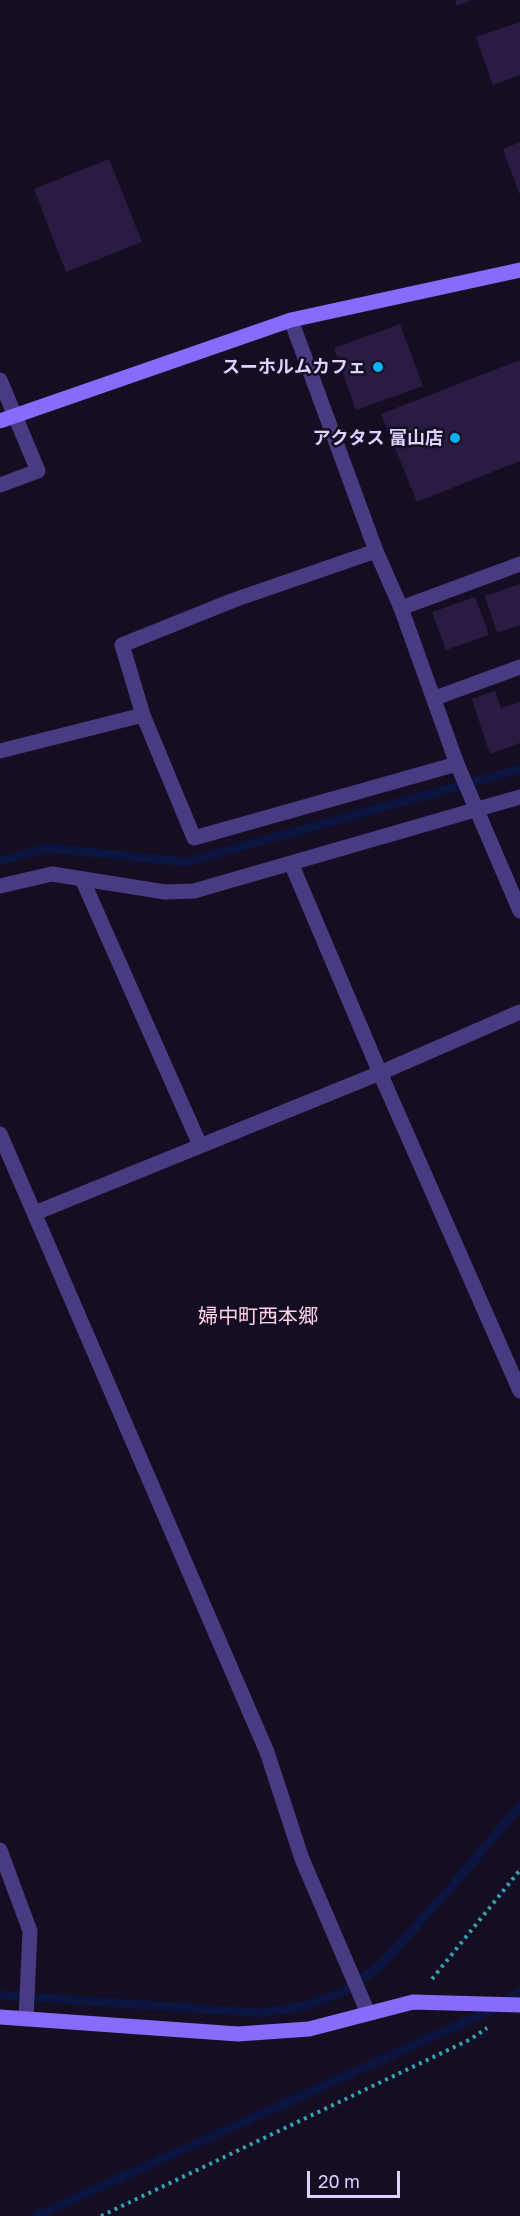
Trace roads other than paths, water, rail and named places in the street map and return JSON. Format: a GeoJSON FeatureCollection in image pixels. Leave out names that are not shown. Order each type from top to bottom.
{"type":"FeatureCollection","features":[{"type":"Feature","properties":{"kind":"street"},"geometry":{"type":"LineString","coordinates":[[7,419],[291,320],[520,270]]}},
{"type":"Feature","properties":{"kind":"street"},"geometry":{"type":"LineString","coordinates":[[291,320],[458,764],[520,910]]}},
{"type":"Feature","properties":{"kind":"street"},"geometry":{"type":"LineString","coordinates":[[0,380],[7,419],[26,440],[38,471],[0,485]]}},
{"type":"Feature","properties":{"kind":"street"},"geometry":{"type":"LineString","coordinates":[[376,551],[234,600],[122,645],[143,715],[194,838],[458,764]]}},
{"type":"Feature","properties":{"kind":"street"},"geometry":{"type":"LineString","coordinates":[[401,608],[520,564]]}},
{"type":"Feature","properties":{"kind":"street"},"geometry":{"type":"LineString","coordinates":[[435,698],[520,667]]}},
{"type":"Feature","properties":{"kind":"street"},"geometry":{"type":"LineString","coordinates":[[0,751],[143,715]]}},
{"type":"Feature","properties":{"kind":"street"},"geometry":{"type":"LineString","coordinates":[[0,886],[52,874],[165,892],[194,891],[520,797]]}},
{"type":"Feature","properties":{"kind":"street"},"geometry":{"type":"LineString","coordinates":[[291,863],[380,1073],[520,1391]]}},
{"type":"Feature","properties":{"kind":"street"},"geometry":{"type":"LineString","coordinates":[[82,879],[200,1145]]}},
{"type":"Feature","properties":{"kind":"street"},"geometry":{"type":"LineString","coordinates":[[35,1213],[380,1073],[520,1012]]}},
{"type":"Feature","properties":{"kind":"street"},"geometry":{"type":"LineString","coordinates":[[0,1134],[267,1752],[302,1859],[368,2013]]}},
{"type":"Feature","properties":{"kind":"street"},"geometry":{"type":"LineString","coordinates":[[0,1850],[30,1931],[26,2019]]}},
{"type":"Feature","properties":{"kind":"street"},"geometry":{"type":"LineString","coordinates":[[0,2017],[238,2034],[309,2030],[413,2002],[520,2005]]}},
{"type":"Feature","properties":{"kind":"waterway"},"geometry":{"type":"LineString","coordinates":[[0,861],[47,848],[186,862],[520,769]]}},
{"type":"Feature","properties":{"kind":"waterway"},"geometry":{"type":"LineString","coordinates":[[0,1995],[261,2013],[305,2006],[345,1991],[382,1964],[520,1806]]}},
{"type":"Feature","properties":{"kind":"waterway"},"geometry":{"type":"LineString","coordinates":[[36,2216],[487,2012],[520,1992]]}},
{"type":"Feature","properties":{"kind":"place","name":"スーホルムカフェ"},"geometry":{"type":"Point","coordinates":[378,367]}},
{"type":"Feature","properties":{"kind":"place","name":"アクタス 富山店"},"geometry":{"type":"Point","coordinates":[455,438]}},
{"type":"Feature","properties":{"kind":"district","name":"婦中町西本郷"},"geometry":{"type":"Point","coordinates":[258,1317]}}]}
